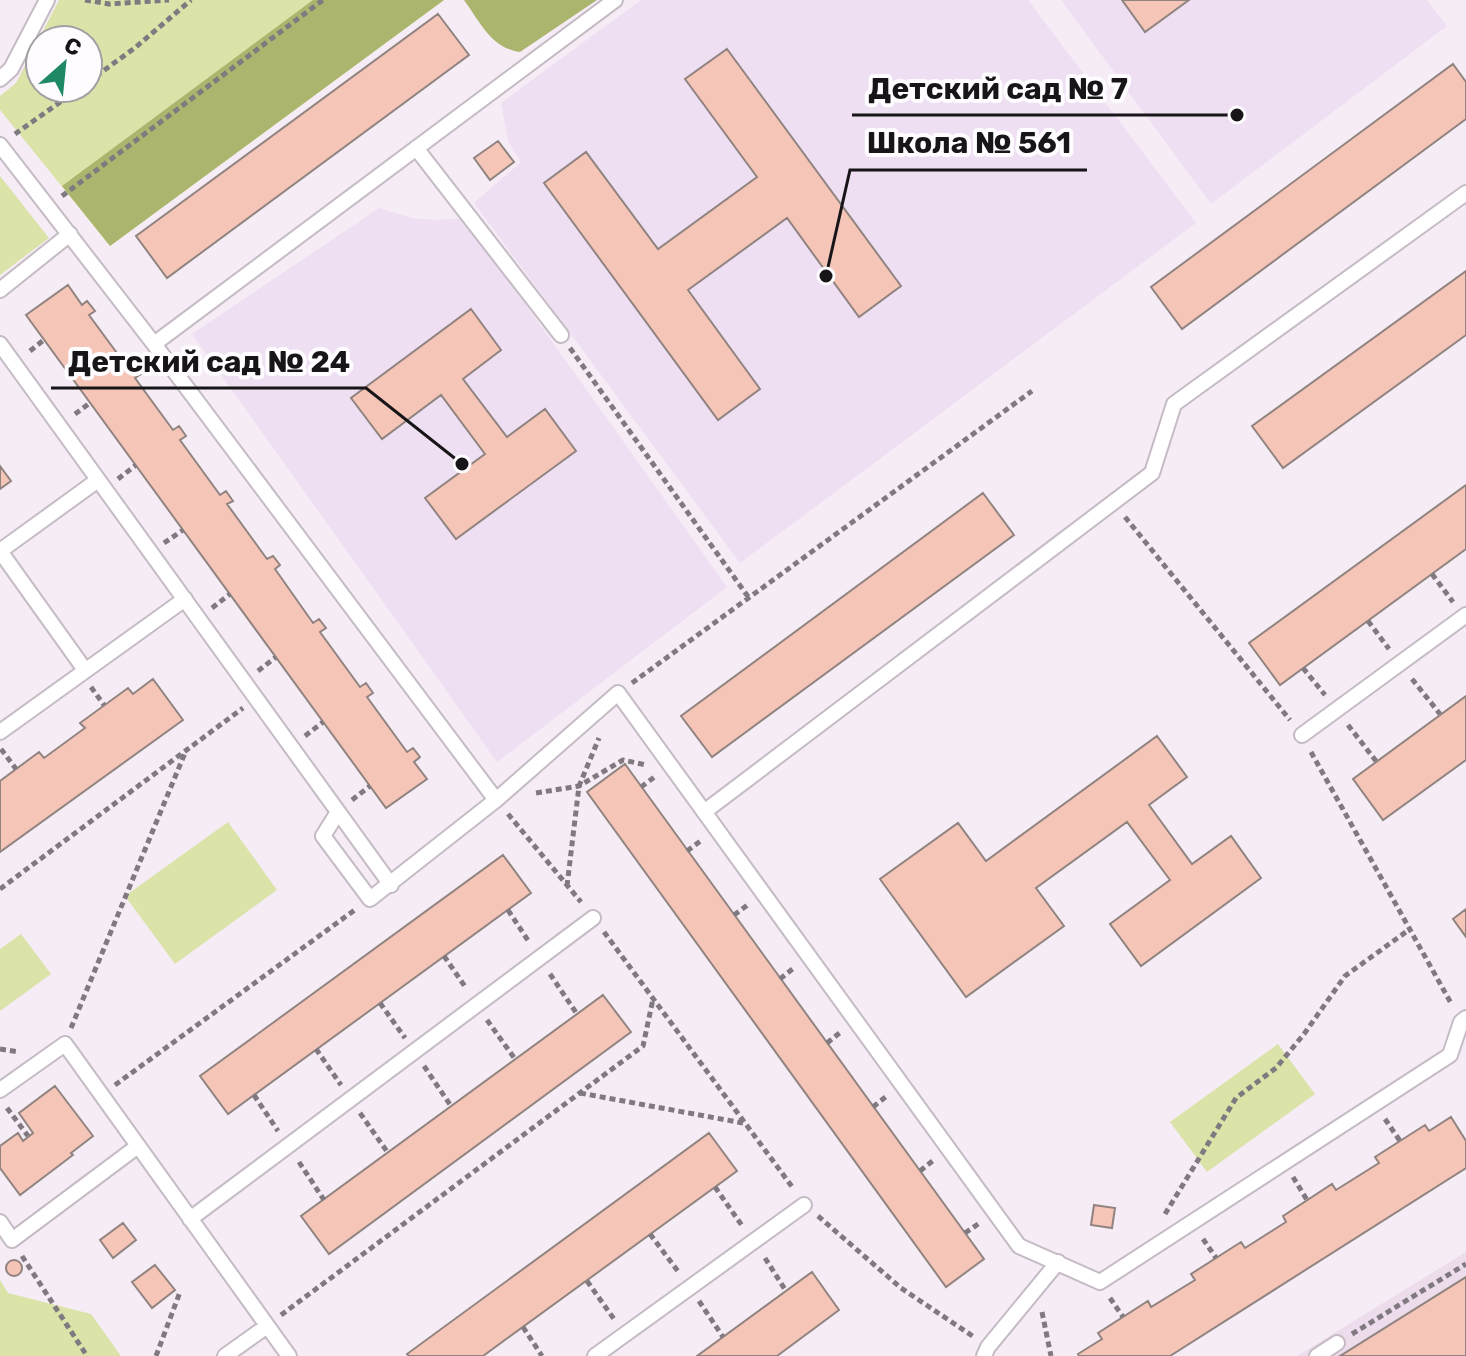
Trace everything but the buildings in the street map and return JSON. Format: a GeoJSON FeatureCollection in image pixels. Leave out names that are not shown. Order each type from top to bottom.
{"type":"FeatureCollection","features":[{"type":"Feature","properties":{"kind":"lane"},"geometry":{"type":"LineString","coordinates":[[0,79],[11,69],[47,0]]}},
{"type":"Feature","properties":{"kind":"lane"},"geometry":{"type":"LineString","coordinates":[[154,344],[615,0]]}},
{"type":"Feature","properties":{"kind":"lane"},"geometry":{"type":"LineString","coordinates":[[0,145],[154,344],[496,800]]}},
{"type":"Feature","properties":{"kind":"lane"},"geometry":{"type":"LineString","coordinates":[[416,148],[561,335]]}},
{"type":"Feature","properties":{"kind":"lane"},"geometry":{"type":"LineString","coordinates":[[704,812],[1152,473],[1174,404],[1466,193]]}},
{"type":"Feature","properties":{"kind":"lane"},"geometry":{"type":"LineString","coordinates":[[0,290],[70,234]]}},
{"type":"Feature","properties":{"kind":"lane"},"geometry":{"type":"LineString","coordinates":[[0,344],[391,885]]}},
{"type":"Feature","properties":{"kind":"lane"},"geometry":{"type":"LineString","coordinates":[[85,670],[0,551],[98,480]]}},
{"type":"Feature","properties":{"kind":"lane"},"geometry":{"type":"LineString","coordinates":[[0,732],[185,599]]}},
{"type":"Feature","properties":{"kind":"lane"},"geometry":{"type":"LineString","coordinates":[[1302,735],[1465,616]]}},
{"type":"Feature","properties":{"kind":"lane"},"geometry":{"type":"LineString","coordinates":[[338,812],[323,836],[370,899],[496,800],[618,693],[1019,1246],[1100,1282],[1450,1055],[1464,1020]]}},
{"type":"Feature","properties":{"kind":"lane"},"geometry":{"type":"LineString","coordinates":[[190,1219],[593,918]]}},
{"type":"Feature","properties":{"kind":"lane"},"geometry":{"type":"LineString","coordinates":[[0,1090],[65,1044],[289,1356]]}},
{"type":"Feature","properties":{"kind":"lane"},"geometry":{"type":"LineString","coordinates":[[0,1222],[12,1240],[138,1146]]}},
{"type":"Feature","properties":{"kind":"lane"},"geometry":{"type":"LineString","coordinates":[[595,1356],[804,1205]]}},
{"type":"Feature","properties":{"kind":"lane"},"geometry":{"type":"LineString","coordinates":[[986,1351],[1058,1262]]}},
{"type":"Feature","properties":{"kind":"lane"},"geometry":{"type":"LineString","coordinates":[[225,1356],[267,1326]]}},
{"type":"Feature","properties":{"kind":"lane"},"geometry":{"type":"LineString","coordinates":[[1317,1356],[1337,1343]]}},
{"type":"Feature","properties":{"kind":"path"},"geometry":{"type":"LineString","coordinates":[[85,0],[109,4],[169,0]]}},
{"type":"Feature","properties":{"kind":"path"},"geometry":{"type":"LineString","coordinates":[[104,70],[191,0]]}},
{"type":"Feature","properties":{"kind":"path"},"geometry":{"type":"LineString","coordinates":[[48,206],[323,0]]}},
{"type":"Feature","properties":{"kind":"path"},"geometry":{"type":"LineString","coordinates":[[0,145],[58,104]]}},
{"type":"Feature","properties":{"kind":"path"},"geometry":{"type":"LineString","coordinates":[[561,335],[749,598]]}},
{"type":"Feature","properties":{"kind":"path"},"geometry":{"type":"LineString","coordinates":[[618,693],[1032,391]]}},
{"type":"Feature","properties":{"kind":"path"},"geometry":{"type":"LineString","coordinates":[[1113,502],[1302,735],[1464,1020]]}},
{"type":"Feature","properties":{"kind":"path"},"geometry":{"type":"LineString","coordinates":[[1432,574],[1465,616]]}},
{"type":"Feature","properties":{"kind":"path"},"geometry":{"type":"LineString","coordinates":[[0,889],[256,698]]}},
{"type":"Feature","properties":{"kind":"path"},"geometry":{"type":"LineString","coordinates":[[567,886],[579,786],[601,733]]}},
{"type":"Feature","properties":{"kind":"path"},"geometry":{"type":"LineString","coordinates":[[0,748],[16,769]]}},
{"type":"Feature","properties":{"kind":"path"},"geometry":{"type":"LineString","coordinates":[[65,1044],[185,751]]}},
{"type":"Feature","properties":{"kind":"path"},"geometry":{"type":"LineString","coordinates":[[651,766],[623,760],[579,786],[496,800],[593,918],[804,1205],[901,1288],[986,1351]]}},
{"type":"Feature","properties":{"kind":"path"},"geometry":{"type":"LineString","coordinates":[[101,1095],[370,899]]}},
{"type":"Feature","properties":{"kind":"path"},"geometry":{"type":"LineString","coordinates":[[1164,1216],[1236,1098],[1276,1068],[1345,976],[1410,929]]}},
{"type":"Feature","properties":{"kind":"path"},"geometry":{"type":"LineString","coordinates":[[267,1326],[643,1046],[653,998]]}},
{"type":"Feature","properties":{"kind":"path"},"geometry":{"type":"LineString","coordinates":[[580,1093],[744,1123]]}},
{"type":"Feature","properties":{"kind":"path"},"geometry":{"type":"LineString","coordinates":[[0,1099],[28,1136]]}},
{"type":"Feature","properties":{"kind":"path"},"geometry":{"type":"LineString","coordinates":[[715,1187],[786,1291]]}},
{"type":"Feature","properties":{"kind":"path"},"geometry":{"type":"LineString","coordinates":[[650,1234],[723,1337]]}},
{"type":"Feature","properties":{"kind":"path"},"geometry":{"type":"LineString","coordinates":[[12,1240],[87,1356]]}},
{"type":"Feature","properties":{"kind":"path"},"geometry":{"type":"LineString","coordinates":[[1337,1343],[1466,1264]]}},
{"type":"Feature","properties":{"kind":"path"},"geometry":{"type":"LineString","coordinates":[[587,1281],[625,1335]]}},
{"type":"Feature","properties":{"kind":"path"},"geometry":{"type":"LineString","coordinates":[[1037,1287],[1051,1356]]}},
{"type":"Feature","properties":{"kind":"path"},"geometry":{"type":"LineString","coordinates":[[156,1356],[180,1292]]}},
{"type":"Feature","properties":{"kind":"path"},"geometry":{"type":"LineString","coordinates":[[523,1327],[542,1356]]}},
{"type":"Feature","properties":{"kind":"shaded area"},"geometry":{"type":"Polygon","coordinates":[[[641,0],[1028,0],[1196,223],[740,563],[474,203],[521,162],[508,141],[501,103],[641,0]]]}},
{"type":"Feature","properties":{"kind":"shaded area"},"geometry":{"type":"Polygon","coordinates":[[[1061,0],[1427,0],[1447,26],[1211,204],[1061,0]]]}},
{"type":"Feature","properties":{"kind":"shaded area"},"geometry":{"type":"Polygon","coordinates":[[[379,208],[412,218],[464,218],[727,587],[497,762],[192,334],[379,208]]]}},
{"type":"Feature","properties":{"kind":"shaded area"},"geometry":{"type":"Polygon","coordinates":[[[1466,1252],[1466,1356],[1297,1356],[1466,1252]]]}},
{"type":"Feature","properties":{"kind":"green space"},"geometry":{"type":"Polygon","coordinates":[[[59,0],[444,0],[110,246],[0,110],[0,96],[16,83],[24,68],[24,104],[104,104],[104,24],[47,24],[59,0]]]}},
{"type":"Feature","properties":{"kind":"green space"},"geometry":{"type":"Polygon","coordinates":[[[313,0],[444,0],[110,246],[62,186],[313,0]]]}},
{"type":"Feature","properties":{"kind":"green space"},"geometry":{"type":"Polygon","coordinates":[[[464,0],[597,0],[520,52],[494,40],[464,0]]]}},
{"type":"Feature","properties":{"kind":"green space"},"geometry":{"type":"Polygon","coordinates":[[[0,176],[49,238],[0,275],[0,176]]]}},
{"type":"Feature","properties":{"kind":"green space"},"geometry":{"type":"Polygon","coordinates":[[[228,822],[277,890],[175,964],[125,896],[228,822]]]}},
{"type":"Feature","properties":{"kind":"green space"},"geometry":{"type":"Polygon","coordinates":[[[21,934],[51,974],[0,1011],[0,949],[21,934]]]}},
{"type":"Feature","properties":{"kind":"green space"},"geometry":{"type":"Polygon","coordinates":[[[1278,1044],[1315,1094],[1207,1172],[1170,1122],[1278,1044]]]}},
{"type":"Feature","properties":{"kind":"green space"},"geometry":{"type":"Polygon","coordinates":[[[0,1280],[8,1293],[91,1314],[121,1356],[0,1356],[0,1280]]]}},
{"type":"Feature","properties":{"kind":"place","name":"Детский сад № 7"},"geometry":{"type":"Point","coordinates":[1237,115]}},
{"type":"Feature","properties":{"kind":"place","name":"Школа № 561"},"geometry":{"type":"Point","coordinates":[826,276]}},
{"type":"Feature","properties":{"kind":"place","name":"Детский сад № 24"},"geometry":{"type":"Point","coordinates":[462,464]}}]}
